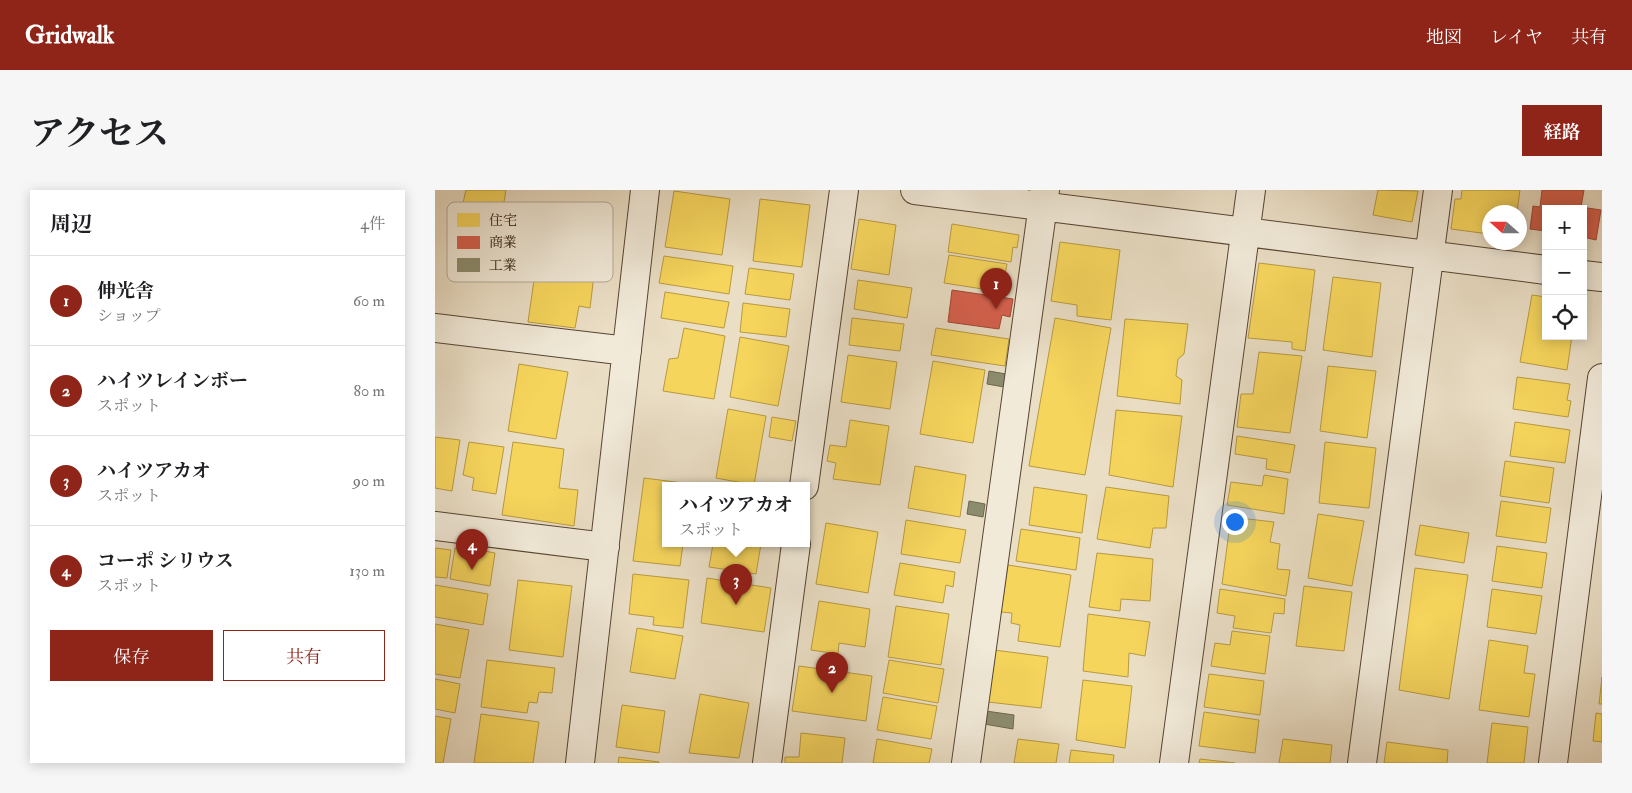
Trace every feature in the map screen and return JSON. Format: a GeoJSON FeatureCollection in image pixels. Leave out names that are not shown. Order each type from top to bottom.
{"type":"FeatureCollection","features":[{"type":"Feature","properties":{"kind":"street"},"geometry":{"type":"LineString","coordinates":[[580,763],[645,190]]}},
{"type":"Feature","properties":{"kind":"street"},"geometry":{"type":"LineString","coordinates":[[805,482],[844,190]]}},
{"type":"Feature","properties":{"kind":"street"},"geometry":{"type":"LineString","coordinates":[[915,190],[1044,198],[1245,232],[1542,269]]}},
{"type":"Feature","properties":{"kind":"street"},"geometry":{"type":"LineString","coordinates":[[1174,763],[1251,190]]}},
{"type":"Feature","properties":{"kind":"street"},"geometry":{"type":"LineString","coordinates":[[1362,763],[1438,190]]}},
{"type":"Feature","properties":{"kind":"street"},"geometry":{"type":"LineString","coordinates":[[966,763],[1044,198]]}},
{"type":"Feature","properties":{"kind":"street"},"geometry":{"type":"LineString","coordinates":[[1587,276],[1602,278]]}},
{"type":"Feature","properties":{"kind":"street"},"geometry":{"type":"LineString","coordinates":[[435,328],[627,351]]}},
{"type":"Feature","properties":{"kind":"street"},"geometry":{"type":"LineString","coordinates":[[1553,763],[1602,378]]}},
{"type":"Feature","properties":{"kind":"street"},"geometry":{"type":"LineString","coordinates":[[435,526],[605,547]]}},
{"type":"Feature","properties":{"kind":"street"},"geometry":{"type":"LineString","coordinates":[[767,763],[796,547]]}},
{"type":"Feature","properties":{"kind":"building: 住宅"},"geometry":{"type":"Polygon","coordinates":[[[466,190],[506,190],[504,202],[463,202],[466,190]]]}},
{"type":"Feature","properties":{"kind":"building: 住宅"},"geometry":{"type":"Polygon","coordinates":[[[1378,190],[1418,191],[1412,222],[1373,215],[1378,190]]]}},
{"type":"Feature","properties":{"kind":"building: 住宅"},"geometry":{"type":"Polygon","coordinates":[[[1462,190],[1520,190],[1518,205],[1482,205],[1482,233],[1451,229],[1455,199],[1461,199],[1462,190]]]}},
{"type":"Feature","properties":{"kind":"building: 住宅"},"geometry":{"type":"Polygon","coordinates":[[[674,191],[730,199],[722,255],[665,247],[674,191]]]}},
{"type":"Feature","properties":{"kind":"building: 住宅"},"geometry":{"type":"Polygon","coordinates":[[[760,199],[810,205],[802,267],[753,261],[760,199]]]}},
{"type":"Feature","properties":{"kind":"building: 住宅"},"geometry":{"type":"Polygon","coordinates":[[[859,219],[896,225],[889,275],[851,269],[859,219]]]}},
{"type":"Feature","properties":{"kind":"building: 住宅"},"geometry":{"type":"Polygon","coordinates":[[[952,224],[1019,235],[1017,248],[1013,247],[1011,262],[948,252],[952,224]]]}},
{"type":"Feature","properties":{"kind":"building: 住宅"},"geometry":{"type":"Polygon","coordinates":[[[1060,242],[1120,250],[1111,320],[1077,316],[1077,305],[1051,301],[1060,242]]]}},
{"type":"Feature","properties":{"kind":"building: 住宅"},"geometry":{"type":"Polygon","coordinates":[[[949,255],[1007,264],[1002,292],[944,283],[949,255]]]}},
{"type":"Feature","properties":{"kind":"building: 住宅"},"geometry":{"type":"Polygon","coordinates":[[[664,256],[733,266],[729,294],[659,283],[664,256]]]}},
{"type":"Feature","properties":{"kind":"building: 住宅"},"geometry":{"type":"Polygon","coordinates":[[[1259,263],[1315,270],[1305,351],[1292,349],[1292,342],[1248,338],[1259,263]]]}},
{"type":"Feature","properties":{"kind":"building: 住宅"},"geometry":{"type":"Polygon","coordinates":[[[749,268],[794,274],[790,300],[745,294],[749,268]]]}},
{"type":"Feature","properties":{"kind":"building: 住宅"},"geometry":{"type":"Polygon","coordinates":[[[1333,277],[1381,283],[1372,357],[1323,350],[1333,277]]]}},
{"type":"Feature","properties":{"kind":"building: 住宅"},"geometry":{"type":"Polygon","coordinates":[[[858,280],[912,288],[907,318],[854,309],[858,280]]]}},
{"type":"Feature","properties":{"kind":"building: 住宅"},"geometry":{"type":"Polygon","coordinates":[[[534,282],[593,282],[590,308],[579,306],[575,328],[528,322],[534,282]]]}},
{"type":"Feature","properties":{"kind":"building: 住宅"},"geometry":{"type":"Polygon","coordinates":[[[665,292],[729,302],[724,328],[661,318],[665,292]]]}},
{"type":"Feature","properties":{"kind":"building: 住宅"},"geometry":{"type":"Polygon","coordinates":[[[1532,295],[1542,296],[1542,340],[1571,340],[1567,370],[1520,362],[1532,295]]]}},
{"type":"Feature","properties":{"kind":"building: 住宅"},"geometry":{"type":"Polygon","coordinates":[[[743,303],[790,309],[786,337],[740,332],[743,303]]]}},
{"type":"Feature","properties":{"kind":"building: 住宅"},"geometry":{"type":"Polygon","coordinates":[[[852,318],[904,324],[900,351],[849,345],[852,318]]]}},
{"type":"Feature","properties":{"kind":"building: 住宅"},"geometry":{"type":"Polygon","coordinates":[[[1055,318],[1111,328],[1085,475],[1029,466],[1055,318]]]}},
{"type":"Feature","properties":{"kind":"building: 住宅"},"geometry":{"type":"Polygon","coordinates":[[[1125,319],[1188,324],[1184,354],[1178,359],[1176,376],[1182,380],[1180,404],[1117,396],[1125,319]]]}},
{"type":"Feature","properties":{"kind":"building: 住宅"},"geometry":{"type":"Polygon","coordinates":[[[684,328],[725,336],[714,399],[663,391],[669,359],[678,358],[684,328]]]}},
{"type":"Feature","properties":{"kind":"building: 住宅"},"geometry":{"type":"Polygon","coordinates":[[[936,328],[1009,339],[1005,366],[931,355],[936,328]]]}},
{"type":"Feature","properties":{"kind":"building: 住宅"},"geometry":{"type":"Polygon","coordinates":[[[740,337],[789,346],[778,406],[730,397],[740,337]]]}},
{"type":"Feature","properties":{"kind":"building: 住宅"},"geometry":{"type":"Polygon","coordinates":[[[1259,352],[1302,356],[1290,433],[1237,427],[1241,394],[1253,394],[1259,352]]]}},
{"type":"Feature","properties":{"kind":"building: 住宅"},"geometry":{"type":"Polygon","coordinates":[[[848,355],[897,362],[890,409],[841,402],[848,355]]]}},
{"type":"Feature","properties":{"kind":"building: 住宅"},"geometry":{"type":"Polygon","coordinates":[[[933,361],[985,370],[973,443],[920,434],[933,361]]]}},
{"type":"Feature","properties":{"kind":"building: 住宅"},"geometry":{"type":"Polygon","coordinates":[[[519,364],[568,372],[556,439],[508,431],[519,364]]]}},
{"type":"Feature","properties":{"kind":"building: 住宅"},"geometry":{"type":"Polygon","coordinates":[[[1328,366],[1376,371],[1367,438],[1320,431],[1328,366]]]}},
{"type":"Feature","properties":{"kind":"building: 住宅"},"geometry":{"type":"Polygon","coordinates":[[[1517,377],[1570,384],[1567,400],[1571,401],[1568,417],[1513,409],[1517,377]]]}},
{"type":"Feature","properties":{"kind":"building: 住宅"},"geometry":{"type":"Polygon","coordinates":[[[728,409],[766,416],[755,482],[738,482],[716,478],[728,409]]]}},
{"type":"Feature","properties":{"kind":"building: 住宅"},"geometry":{"type":"Polygon","coordinates":[[[1116,410],[1182,416],[1173,487],[1109,475],[1116,410]]]}},
{"type":"Feature","properties":{"kind":"building: 住宅"},"geometry":{"type":"Polygon","coordinates":[[[772,417],[796,421],[792,441],[769,437],[772,417]]]}},
{"type":"Feature","properties":{"kind":"building: 住宅"},"geometry":{"type":"Polygon","coordinates":[[[850,420],[889,426],[880,485],[833,479],[836,463],[827,461],[830,445],[846,447],[850,420]]]}},
{"type":"Feature","properties":{"kind":"building: 住宅"},"geometry":{"type":"Polygon","coordinates":[[[1515,422],[1570,430],[1565,463],[1510,456],[1515,422]]]}},
{"type":"Feature","properties":{"kind":"building: 住宅"},"geometry":{"type":"Polygon","coordinates":[[[1237,436],[1295,445],[1290,473],[1266,469],[1267,459],[1235,454],[1237,436]]]}},
{"type":"Feature","properties":{"kind":"building: 住宅"},"geometry":{"type":"Polygon","coordinates":[[[435,437],[460,440],[452,491],[435,488],[435,437]]]}},
{"type":"Feature","properties":{"kind":"building: 住宅"},"geometry":{"type":"Polygon","coordinates":[[[469,442],[504,447],[496,494],[472,490],[474,478],[463,475],[469,442]]]}},
{"type":"Feature","properties":{"kind":"building: 住宅"},"geometry":{"type":"Polygon","coordinates":[[[513,442],[564,449],[559,488],[578,490],[574,526],[502,515],[513,442]]]}},
{"type":"Feature","properties":{"kind":"building: 住宅"},"geometry":{"type":"Polygon","coordinates":[[[1325,442],[1376,448],[1369,508],[1319,503],[1325,442]]]}},
{"type":"Feature","properties":{"kind":"building: 住宅"},"geometry":{"type":"Polygon","coordinates":[[[1505,461],[1554,468],[1549,503],[1500,496],[1505,461]]]}},
{"type":"Feature","properties":{"kind":"building: 住宅"},"geometry":{"type":"Polygon","coordinates":[[[915,466],[966,475],[960,517],[908,508],[915,466]]]}},
{"type":"Feature","properties":{"kind":"building: 住宅"},"geometry":{"type":"Polygon","coordinates":[[[1264,475],[1288,479],[1284,514],[1227,505],[1231,482],[1262,486],[1264,475]]]}},
{"type":"Feature","properties":{"kind":"building: 住宅"},"geometry":{"type":"Polygon","coordinates":[[[644,478],[675,482],[662,482],[662,547],[683,547],[680,566],[633,561],[644,478]]]}},
{"type":"Feature","properties":{"kind":"building: 住宅"},"geometry":{"type":"Polygon","coordinates":[[[1034,487],[1087,495],[1082,533],[1029,525],[1034,487]]]}},
{"type":"Feature","properties":{"kind":"building: 住宅"},"geometry":{"type":"Polygon","coordinates":[[[1106,487],[1169,496],[1166,528],[1153,528],[1150,548],[1097,539],[1106,487]]]}},
{"type":"Feature","properties":{"kind":"building: 住宅"},"geometry":{"type":"Polygon","coordinates":[[[1501,501],[1551,508],[1546,543],[1496,536],[1501,501]]]}},
{"type":"Feature","properties":{"kind":"building: 住宅"},"geometry":{"type":"Polygon","coordinates":[[[1318,514],[1364,521],[1352,586],[1308,578],[1318,514]]]}},
{"type":"Feature","properties":{"kind":"building: 住宅"},"geometry":{"type":"Polygon","coordinates":[[[1231,517],[1274,522],[1270,542],[1280,544],[1277,569],[1290,570],[1286,596],[1222,584],[1231,517]]]}},
{"type":"Feature","properties":{"kind":"building: 住宅"},"geometry":{"type":"Polygon","coordinates":[[[906,520],[966,530],[960,563],[901,554],[906,520]]]}},
{"type":"Feature","properties":{"kind":"building: 住宅"},"geometry":{"type":"Polygon","coordinates":[[[826,523],[878,532],[868,593],[816,584],[826,523]]]}},
{"type":"Feature","properties":{"kind":"building: 住宅"},"geometry":{"type":"Polygon","coordinates":[[[1420,525],[1469,533],[1464,563],[1415,555],[1420,525]]]}},
{"type":"Feature","properties":{"kind":"building: 住宅"},"geometry":{"type":"Polygon","coordinates":[[[1021,529],[1080,538],[1076,570],[1016,561],[1021,529]]]}},
{"type":"Feature","properties":{"kind":"building: 住宅"},"geometry":{"type":"Polygon","coordinates":[[[1497,546],[1547,553],[1542,588],[1492,581],[1497,546]]]}},
{"type":"Feature","properties":{"kind":"building: 住宅"},"geometry":{"type":"Polygon","coordinates":[[[712,547],[760,547],[756,574],[709,567],[712,547]]]}},
{"type":"Feature","properties":{"kind":"building: 住宅"},"geometry":{"type":"Polygon","coordinates":[[[435,548],[451,550],[447,578],[435,577],[435,548]]]}},
{"type":"Feature","properties":{"kind":"building: 住宅"},"geometry":{"type":"Polygon","coordinates":[[[455,548],[471,550],[469,560],[477,562],[479,550],[495,553],[490,586],[450,579],[455,548]]]}},
{"type":"Feature","properties":{"kind":"building: 住宅"},"geometry":{"type":"Polygon","coordinates":[[[1097,553],[1153,559],[1150,601],[1121,599],[1120,611],[1089,607],[1097,553]]]}},
{"type":"Feature","properties":{"kind":"building: 住宅"},"geometry":{"type":"Polygon","coordinates":[[[900,563],[955,572],[953,587],[946,585],[943,603],[894,595],[900,563]]]}},
{"type":"Feature","properties":{"kind":"building: 住宅"},"geometry":{"type":"Polygon","coordinates":[[[1008,565],[1071,575],[1060,647],[1018,641],[1020,625],[1011,623],[1012,613],[1001,612],[1008,565]]]}},
{"type":"Feature","properties":{"kind":"building: 住宅"},"geometry":{"type":"Polygon","coordinates":[[[1415,568],[1468,575],[1449,699],[1399,690],[1415,568]]]}},
{"type":"Feature","properties":{"kind":"building: 住宅"},"geometry":{"type":"Polygon","coordinates":[[[633,574],[689,580],[683,628],[653,625],[654,617],[629,614],[633,574]]]}},
{"type":"Feature","properties":{"kind":"building: 住宅"},"geometry":{"type":"Polygon","coordinates":[[[707,578],[771,588],[764,632],[701,623],[707,578]]]}},
{"type":"Feature","properties":{"kind":"building: 住宅"},"geometry":{"type":"Polygon","coordinates":[[[518,580],[572,586],[563,657],[509,650],[518,580]]]}},
{"type":"Feature","properties":{"kind":"building: 住宅"},"geometry":{"type":"Polygon","coordinates":[[[435,585],[488,594],[483,625],[435,617],[435,585]]]}},
{"type":"Feature","properties":{"kind":"building: 住宅"},"geometry":{"type":"Polygon","coordinates":[[[1304,586],[1352,592],[1344,651],[1296,646],[1304,586]]]}},
{"type":"Feature","properties":{"kind":"building: 住宅"},"geometry":{"type":"Polygon","coordinates":[[[1220,589],[1285,599],[1284,614],[1274,613],[1271,633],[1233,628],[1235,616],[1217,613],[1220,589]]]}},
{"type":"Feature","properties":{"kind":"building: 住宅"},"geometry":{"type":"Polygon","coordinates":[[[1492,589],[1542,596],[1536,634],[1487,627],[1492,589]]]}},
{"type":"Feature","properties":{"kind":"building: 住宅"},"geometry":{"type":"Polygon","coordinates":[[[819,601],[870,609],[865,647],[839,643],[838,654],[811,650],[819,601]]]}},
{"type":"Feature","properties":{"kind":"building: 住宅"},"geometry":{"type":"Polygon","coordinates":[[[896,606],[949,614],[941,665],[888,657],[896,606]]]}},
{"type":"Feature","properties":{"kind":"building: 住宅"},"geometry":{"type":"Polygon","coordinates":[[[1088,614],[1150,622],[1145,656],[1129,653],[1128,677],[1083,671],[1088,614]]]}},
{"type":"Feature","properties":{"kind":"building: 住宅"},"geometry":{"type":"Polygon","coordinates":[[[435,624],[469,630],[460,678],[435,674],[435,624]]]}},
{"type":"Feature","properties":{"kind":"building: 住宅"},"geometry":{"type":"Polygon","coordinates":[[[637,628],[683,636],[675,679],[630,672],[637,628]]]}},
{"type":"Feature","properties":{"kind":"building: 住宅"},"geometry":{"type":"Polygon","coordinates":[[[1232,631],[1270,636],[1265,674],[1211,666],[1215,643],[1230,645],[1232,631]]]}},
{"type":"Feature","properties":{"kind":"building: 住宅"},"geometry":{"type":"Polygon","coordinates":[[[1489,640],[1528,646],[1524,673],[1535,674],[1529,717],[1479,710],[1489,640]]]}},
{"type":"Feature","properties":{"kind":"building: 住宅"},"geometry":{"type":"Polygon","coordinates":[[[994,650],[1048,657],[1041,708],[988,702],[994,650]]]}},
{"type":"Feature","properties":{"kind":"building: 住宅"},"geometry":{"type":"Polygon","coordinates":[[[487,660],[555,668],[552,693],[539,692],[537,703],[529,702],[527,713],[481,707],[487,660]]]}},
{"type":"Feature","properties":{"kind":"building: 住宅"},"geometry":{"type":"Polygon","coordinates":[[[889,660],[944,669],[938,703],[883,693],[889,660]]]}},
{"type":"Feature","properties":{"kind":"building: 住宅"},"geometry":{"type":"Polygon","coordinates":[[[799,666],[872,676],[866,721],[792,711],[799,666]]]}},
{"type":"Feature","properties":{"kind":"building: 住宅"},"geometry":{"type":"Polygon","coordinates":[[[1209,674],[1264,681],[1260,715],[1204,707],[1209,674]]]}},
{"type":"Feature","properties":{"kind":"building: 住宅"},"geometry":{"type":"Polygon","coordinates":[[[1602,677],[1602,704],[1599,704],[1602,677]]]}},
{"type":"Feature","properties":{"kind":"building: 住宅"},"geometry":{"type":"Polygon","coordinates":[[[435,679],[460,684],[455,713],[435,709],[435,679]]]}},
{"type":"Feature","properties":{"kind":"building: 住宅"},"geometry":{"type":"Polygon","coordinates":[[[1083,680],[1132,686],[1125,748],[1076,740],[1083,680]]]}},
{"type":"Feature","properties":{"kind":"building: 住宅"},"geometry":{"type":"Polygon","coordinates":[[[700,694],[749,703],[739,758],[689,753],[700,694]]]}},
{"type":"Feature","properties":{"kind":"building: 住宅"},"geometry":{"type":"Polygon","coordinates":[[[883,697],[937,706],[931,739],[877,730],[883,697]]]}},
{"type":"Feature","properties":{"kind":"building: 住宅"},"geometry":{"type":"Polygon","coordinates":[[[622,705],[665,711],[659,753],[616,747],[622,705]]]}},
{"type":"Feature","properties":{"kind":"building: 住宅"},"geometry":{"type":"Polygon","coordinates":[[[1204,712],[1259,720],[1255,753],[1199,746],[1204,712]]]}},
{"type":"Feature","properties":{"kind":"building: 住宅"},"geometry":{"type":"Polygon","coordinates":[[[1596,713],[1602,714],[1602,742],[1593,741],[1596,713]]]}},
{"type":"Feature","properties":{"kind":"building: 住宅"},"geometry":{"type":"Polygon","coordinates":[[[481,714],[539,722],[533,763],[474,763],[481,714]]]}},
{"type":"Feature","properties":{"kind":"building: 住宅"},"geometry":{"type":"Polygon","coordinates":[[[435,716],[451,719],[443,763],[435,763],[435,716]]]}},
{"type":"Feature","properties":{"kind":"building: 住宅"},"geometry":{"type":"Polygon","coordinates":[[[1492,723],[1528,727],[1524,763],[1487,763],[1492,723]]]}},
{"type":"Feature","properties":{"kind":"building: 住宅"},"geometry":{"type":"Polygon","coordinates":[[[801,733],[845,738],[842,763],[785,763],[785,757],[799,757],[801,733]]]}},
{"type":"Feature","properties":{"kind":"building: 住宅"},"geometry":{"type":"Polygon","coordinates":[[[877,739],[932,749],[929,763],[873,763],[877,739]]]}},
{"type":"Feature","properties":{"kind":"building: 住宅"},"geometry":{"type":"Polygon","coordinates":[[[1018,739],[1059,744],[1056,763],[1014,763],[1018,739]]]}},
{"type":"Feature","properties":{"kind":"building: 住宅"},"geometry":{"type":"Polygon","coordinates":[[[1283,739],[1332,745],[1330,763],[1279,763],[1283,739]]]}},
{"type":"Feature","properties":{"kind":"building: 住宅"},"geometry":{"type":"Polygon","coordinates":[[[1387,742],[1448,750],[1447,763],[1384,763],[1387,742]]]}},
{"type":"Feature","properties":{"kind":"building: 住宅"},"geometry":{"type":"Polygon","coordinates":[[[1071,750],[1114,755],[1113,763],[1069,763],[1071,750]]]}},
{"type":"Feature","properties":{"kind":"building: 住宅"},"geometry":{"type":"Polygon","coordinates":[[[619,757],[659,762],[659,763],[618,763],[619,757]]]}},
{"type":"Feature","properties":{"kind":"building: 住宅"},"geometry":{"type":"Polygon","coordinates":[[[1200,759],[1235,763],[1199,763],[1200,759]]]}},
{"type":"Feature","properties":{"kind":"building: 商業"},"geometry":{"type":"Polygon","coordinates":[[[1542,190],[1584,190],[1581,205],[1542,205],[1542,230],[1530,229],[1533,206],[1540,207],[1542,190]]]}},
{"type":"Feature","properties":{"kind":"building: 商業"},"geometry":{"type":"Polygon","coordinates":[[[1587,208],[1601,210],[1596,240],[1587,238],[1587,208]]]}},
{"type":"Feature","properties":{"kind":"building: 商業"},"geometry":{"type":"Polygon","coordinates":[[[952,290],[1013,299],[1010,317],[1002,315],[999,329],[948,322],[952,290]]]}},
{"type":"Feature","properties":{"kind":"building: 工業"},"geometry":{"type":"Polygon","coordinates":[[[989,371],[1006,374],[1004,387],[987,384],[989,371]]]}},
{"type":"Feature","properties":{"kind":"building: 工業"},"geometry":{"type":"Polygon","coordinates":[[[969,501],[985,504],[983,517],[967,514],[969,501]]]}},
{"type":"Feature","properties":{"kind":"building: 工業"},"geometry":{"type":"Polygon","coordinates":[[[986,711],[1014,715],[1013,729],[984,724],[986,711]]]}},
{"type":"Feature","properties":{"kind":"place","name":"伸光舎"},"geometry":{"type":"Point","coordinates":[996,309]}},
{"type":"Feature","properties":{"kind":"place","name":"コーポ シリウス"},"geometry":{"type":"Point","coordinates":[472,570]}},
{"type":"Feature","properties":{"kind":"place","name":"ハイツアカオ"},"geometry":{"type":"Point","coordinates":[736,605]}},
{"type":"Feature","properties":{"kind":"place","name":"ハイツレインボー"},"geometry":{"type":"Point","coordinates":[832,693]}}]}
